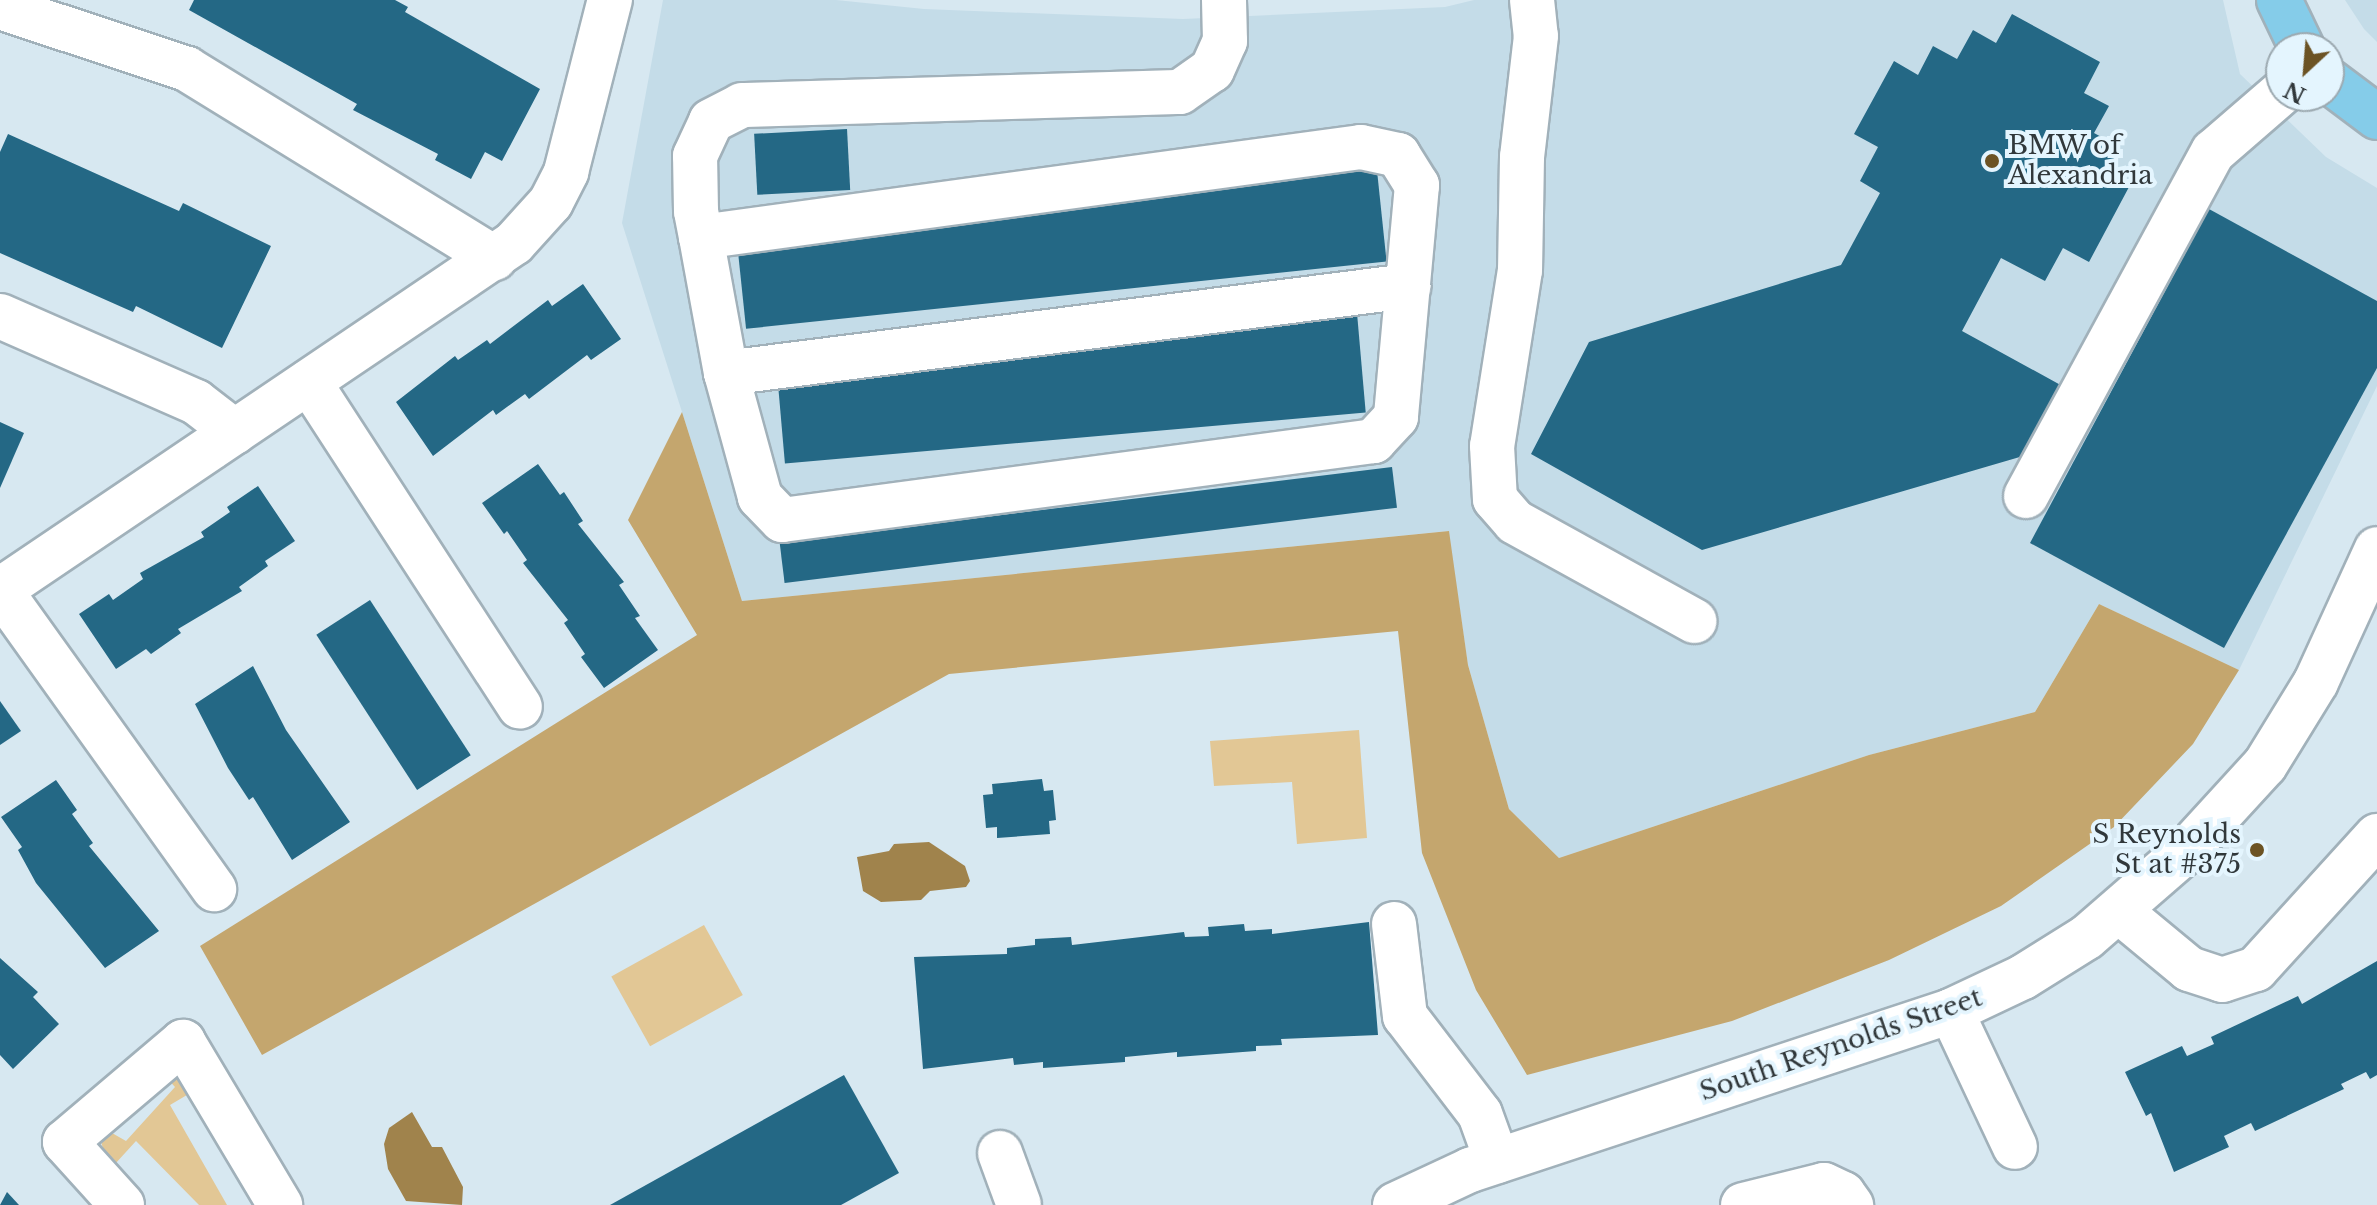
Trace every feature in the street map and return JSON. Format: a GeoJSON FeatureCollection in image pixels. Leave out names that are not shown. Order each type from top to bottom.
{"type":"FeatureCollection","features":[{"type":"Feature","properties":{"kind":"main road"},"geometry":{"type":"LineString","coordinates":[[2284,1],[2296,32]]}},
{"type":"Feature","properties":{"kind":"main road"},"geometry":{"type":"LineString","coordinates":[[2345,93],[2377,117]]}},
{"type":"Feature","properties":{"kind":"street"},"geometry":{"type":"LineString","coordinates":[[214,889],[0,590],[494,258],[532,224],[566,172],[610,0]]}},
{"type":"Feature","properties":{"kind":"street"},"geometry":{"type":"LineString","coordinates":[[701,237],[1361,147],[1398,155],[1417,185],[1396,417],[1374,441],[782,520],[760,497],[726,373],[701,237],[695,156],[711,121],[742,105],[1180,92],[1212,70],[1225,41],[1224,0]]}},
{"type":"Feature","properties":{"kind":"street"},"geometry":{"type":"LineString","coordinates":[[1532,0],[1536,36],[1522,157],[1520,270],[1492,446],[1495,499],[1515,522],[1694,621]]}},
{"type":"Feature","properties":{"kind":"street"},"geometry":{"type":"LineString","coordinates":[[0,7],[187,69],[494,258]]}},
{"type":"Feature","properties":{"kind":"street"},"geometry":{"type":"LineString","coordinates":[[2026,496],[2213,152],[2265,107]]}},
{"type":"Feature","properties":{"kind":"street"},"geometry":{"type":"LineString","coordinates":[[726,373],[1408,286]]}},
{"type":"Feature","properties":{"kind":"street"},"geometry":{"type":"LineString","coordinates":[[0,316],[196,402],[235,432]]}},
{"type":"Feature","properties":{"kind":"street"},"geometry":{"type":"LineString","coordinates":[[309,382],[520,707]]}},
{"type":"Feature","properties":{"kind":"street","name":"South Reynolds Street"},"geometry":{"type":"LineString","coordinates":[[1395,1205],[1497,1161],[1951,1011],[2023,977],[2119,911],[2187,850],[2265,765],[2316,682],[2373,569]]}},
{"type":"Feature","properties":{"kind":"street"},"geometry":{"type":"LineString","coordinates":[[2119,911],[2189,969],[2222,980],[2256,969],[2377,836]]}},
{"type":"Feature","properties":{"kind":"street"},"geometry":{"type":"LineString","coordinates":[[1394,924],[1405,1016],[1480,1114],[1497,1161]]}},
{"type":"Feature","properties":{"kind":"street"},"geometry":{"type":"LineString","coordinates":[[1951,1011],[2015,1147]]}},
{"type":"Feature","properties":{"kind":"street"},"geometry":{"type":"LineString","coordinates":[[122,1205],[65,1142],[183,1042],[280,1205]]}},
{"type":"Feature","properties":{"kind":"street"},"geometry":{"type":"LineString","coordinates":[[1000,1153],[1019,1205]]}},
{"type":"Feature","properties":{"kind":"street"},"geometry":{"type":"LineString","coordinates":[[1755,1203],[1824,1185],[1843,1194],[1851,1205]]}},
{"type":"Feature","properties":{"kind":"shaded area"},"geometry":{"type":"Polygon","coordinates":[[[663,0],[836,0],[924,9],[1183,19],[1445,7],[1474,0],[2223,0],[2240,74],[2265,98],[2265,112],[2279,112],[2326,157],[2377,188],[2377,386],[2239,670],[2099,604],[2035,712],[1869,755],[1559,858],[1509,809],[1468,665],[1448,531],[742,601],[622,223],[663,0]]]}},
{"type":"Feature","properties":{"kind":"shaded area"},"geometry":{"type":"Polygon","coordinates":[[[2345,0],[2377,0],[2377,42],[2364,29],[2345,0]]]}},
{"type":"Feature","properties":{"kind":"shaded area"},"geometry":{"type":"Polygon","coordinates":[[[682,412],[742,601],[1449,531],[1468,665],[1509,809],[1559,858],[1869,755],[2035,712],[2099,604],[2239,670],[2193,744],[2114,827],[2001,906],[1889,960],[1732,1021],[1527,1075],[1476,990],[1422,853],[1398,631],[949,674],[262,1055],[200,946],[697,635],[628,520],[682,412]]]}},
{"type":"Feature","properties":{"kind":"shaded area"},"geometry":{"type":"Polygon","coordinates":[[[1359,730],[1367,838],[1297,844],[1292,782],[1214,786],[1210,741],[1359,730]]]}},
{"type":"Feature","properties":{"kind":"shaded area"},"geometry":{"type":"Polygon","coordinates":[[[929,842],[965,866],[970,881],[966,887],[930,891],[921,900],[881,902],[863,891],[857,857],[889,851],[894,844],[929,842]]]}},
{"type":"Feature","properties":{"kind":"shaded area"},"geometry":{"type":"Polygon","coordinates":[[[704,925],[743,995],[650,1046],[611,976],[704,925]]]}},
{"type":"Feature","properties":{"kind":"shaded area"},"geometry":{"type":"Polygon","coordinates":[[[173,1062],[192,1092],[170,1105],[227,1205],[199,1205],[136,1141],[115,1164],[104,1152],[100,1138],[105,1129],[126,1141],[175,1087],[165,1076],[173,1062]]]}},
{"type":"Feature","properties":{"kind":"shaded area"},"geometry":{"type":"Polygon","coordinates":[[[412,1112],[432,1147],[442,1147],[463,1187],[462,1205],[406,1201],[388,1169],[384,1144],[389,1128],[412,1112]]]}},
{"type":"Feature","properties":{"kind":"building"},"geometry":{"type":"Polygon","coordinates":[[[194,0],[395,0],[408,7],[405,12],[540,89],[502,161],[485,152],[471,179],[435,160],[438,154],[353,110],[357,104],[189,10],[194,0]]]}},
{"type":"Feature","properties":{"kind":"building"},"geometry":{"type":"Polygon","coordinates":[[[2012,14],[2100,62],[2084,93],[2109,106],[2094,133],[2120,147],[2105,175],[2129,187],[2089,262],[2063,248],[2045,281],[2001,258],[1962,331],[2066,388],[2030,454],[1702,550],[1531,454],[1589,342],[1841,265],[1880,193],[1860,181],[1878,147],[1854,134],[1894,61],[1918,75],[1933,46],[1957,59],[1973,30],[1996,43],[2012,14]]]}},
{"type":"Feature","properties":{"kind":"building"},"geometry":{"type":"Polygon","coordinates":[[[847,129],[850,190],[757,195],[754,134],[847,129]]]}},
{"type":"Feature","properties":{"kind":"building"},"geometry":{"type":"Polygon","coordinates":[[[8,134],[179,211],[183,203],[271,246],[222,348],[136,306],[133,312],[0,253],[0,152],[8,134]]]}},
{"type":"Feature","properties":{"kind":"building"},"geometry":{"type":"Polygon","coordinates":[[[1376,161],[1387,261],[746,329],[736,228],[1376,161]]]}},
{"type":"Feature","properties":{"kind":"building"},"geometry":{"type":"Polygon","coordinates":[[[2209,209],[2377,301],[2377,368],[2224,648],[2030,543],[2209,209]]]}},
{"type":"Feature","properties":{"kind":"building"},"geometry":{"type":"Polygon","coordinates":[[[583,284],[621,339],[591,360],[587,355],[529,399],[525,394],[496,415],[493,410],[433,456],[396,402],[455,356],[458,360],[487,340],[490,344],[548,300],[552,306],[583,284]]]}},
{"type":"Feature","properties":{"kind":"building"},"geometry":{"type":"Polygon","coordinates":[[[1357,313],[1366,413],[785,463],[776,364],[1357,313]]]}},
{"type":"Feature","properties":{"kind":"building"},"geometry":{"type":"Polygon","coordinates":[[[0,422],[24,433],[0,488],[0,422]]]}},
{"type":"Feature","properties":{"kind":"building"},"geometry":{"type":"Polygon","coordinates":[[[538,464],[560,495],[564,492],[583,521],[578,524],[624,582],[619,585],[640,616],[635,618],[658,650],[604,688],[581,657],[585,654],[564,623],[568,620],[523,563],[527,560],[507,531],[504,534],[482,503],[538,464]]]}},
{"type":"Feature","properties":{"kind":"building"},"geometry":{"type":"Polygon","coordinates":[[[1392,467],[1397,508],[785,583],[780,542],[1392,467]]]}},
{"type":"Feature","properties":{"kind":"building"},"geometry":{"type":"Polygon","coordinates":[[[258,486],[295,541],[265,561],[268,566],[239,587],[242,591],[178,629],[181,633],[151,654],[146,649],[116,669],[79,614],[109,594],[113,600],[143,579],[140,573],[204,537],[201,532],[230,512],[227,507],[258,486]]]}},
{"type":"Feature","properties":{"kind":"building"},"geometry":{"type":"Polygon","coordinates":[[[370,600],[471,755],[417,790],[316,635],[370,600]]]}},
{"type":"Feature","properties":{"kind":"building"},"geometry":{"type":"Polygon","coordinates":[[[253,666],[286,730],[350,822],[292,860],[253,797],[249,800],[228,768],[195,704],[253,666]]]}},
{"type":"Feature","properties":{"kind":"building"},"geometry":{"type":"Polygon","coordinates":[[[0,701],[21,731],[0,745],[0,701]]]}},
{"type":"Feature","properties":{"kind":"building"},"geometry":{"type":"Polygon","coordinates":[[[1042,779],[1044,791],[1053,790],[1056,820],[1049,821],[1050,834],[997,838],[997,827],[986,828],[983,795],[993,794],[992,784],[1042,779]]]}},
{"type":"Feature","properties":{"kind":"building"},"geometry":{"type":"Polygon","coordinates":[[[56,780],[77,810],[72,814],[93,843],[89,846],[159,931],[105,968],[36,883],[18,850],[22,847],[1,817],[56,780]]]}},
{"type":"Feature","properties":{"kind":"building"},"geometry":{"type":"Polygon","coordinates":[[[1369,922],[1378,1035],[1281,1039],[1282,1045],[1256,1046],[1256,1051],[1177,1057],[1177,1052],[1125,1057],[1125,1062],[1043,1068],[1043,1062],[1014,1065],[1013,1058],[923,1069],[914,957],[1007,954],[1007,948],[1035,945],[1035,939],[1071,937],[1072,945],[1184,932],[1185,937],[1209,936],[1208,927],[1244,924],[1245,931],[1272,929],[1272,934],[1369,922]]]}},
{"type":"Feature","properties":{"kind":"building"},"geometry":{"type":"Polygon","coordinates":[[[0,958],[38,992],[33,997],[59,1024],[13,1069],[0,1055],[0,958]]]}},
{"type":"Feature","properties":{"kind":"building"},"geometry":{"type":"Polygon","coordinates":[[[2377,961],[2377,1075],[2370,1079],[2366,1072],[2341,1084],[2344,1089],[2255,1131],[2251,1123],[2224,1136],[2229,1147],[2174,1172],[2151,1113],[2146,1116],[2125,1072],[2182,1046],[2187,1056],[2214,1044],[2211,1037],[2298,996],[2302,1004],[2377,961]]]}},
{"type":"Feature","properties":{"kind":"building"},"geometry":{"type":"Polygon","coordinates":[[[844,1075],[899,1173],[841,1205],[610,1205],[844,1075]]]}},
{"type":"Feature","properties":{"kind":"building"},"geometry":{"type":"Polygon","coordinates":[[[7,1192],[19,1205],[0,1205],[7,1192]]]}},
{"type":"Feature","properties":{"kind":"place","name":"BMW of Alexandria"},"geometry":{"type":"Point","coordinates":[1992,161]}},
{"type":"Feature","properties":{"kind":"place","name":"S Reynolds St at #375"},"geometry":{"type":"Point","coordinates":[2257,850]}}]}
